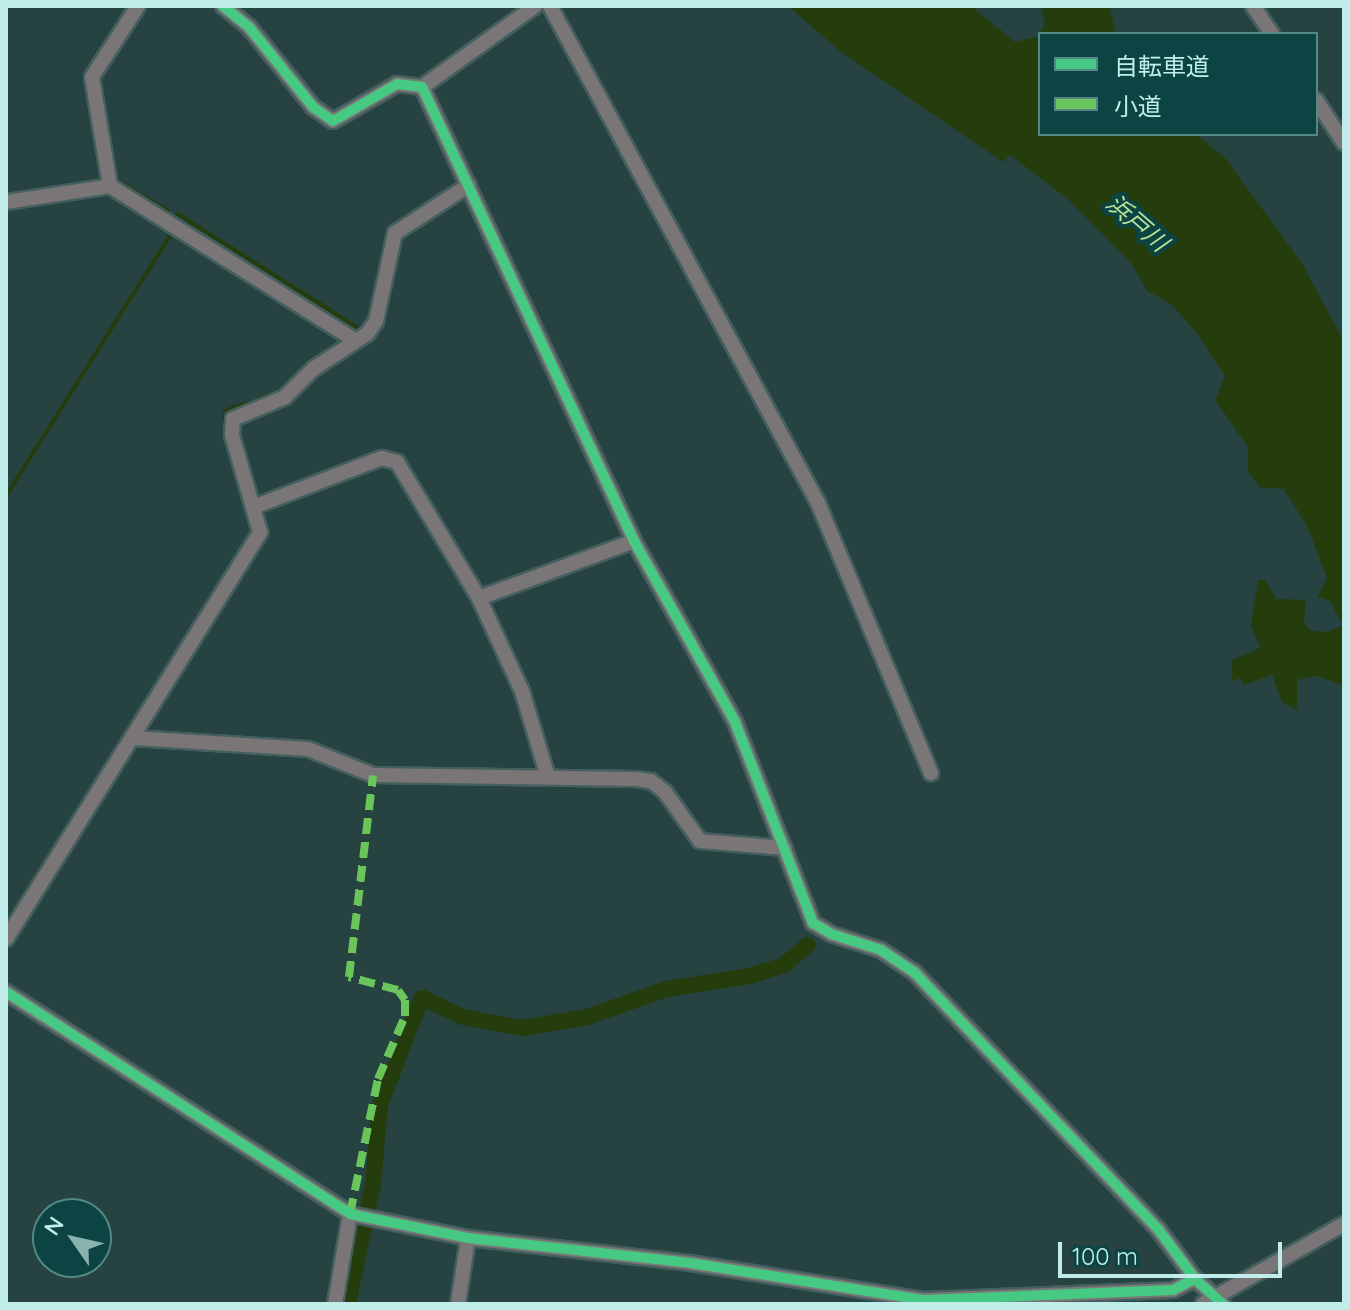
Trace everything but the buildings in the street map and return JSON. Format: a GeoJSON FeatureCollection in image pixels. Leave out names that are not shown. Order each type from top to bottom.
{"type":"FeatureCollection","features":[{"type":"Feature","properties":{"kind":"street"},"geometry":{"type":"LineString","coordinates":[[110,186],[92,77],[138,6]]}},
{"type":"Feature","properties":{"kind":"street"},"geometry":{"type":"LineString","coordinates":[[223,6],[249,27],[313,107],[333,121],[397,84],[422,87],[535,6]]}},
{"type":"Feature","properties":{"kind":"street"},"geometry":{"type":"LineString","coordinates":[[550,6],[818,503],[931,773]]}},
{"type":"Feature","properties":{"kind":"street"},"geometry":{"type":"LineString","coordinates":[[1253,6],[1271,32]]}},
{"type":"Feature","properties":{"kind":"street"},"geometry":{"type":"LineString","coordinates":[[422,87],[634,541],[735,722],[813,923],[831,934],[881,950],[914,972],[1158,1229],[1213,1301],[1344,1224]]}},
{"type":"Feature","properties":{"kind":"street"},"geometry":{"type":"LineString","coordinates":[[1318,103],[1344,143]]}},
{"type":"Feature","properties":{"kind":"street"},"geometry":{"type":"LineString","coordinates":[[6,939],[257,539],[256,506],[232,435],[233,419],[285,397],[313,369],[367,334],[376,321],[395,233],[469,185]]}},
{"type":"Feature","properties":{"kind":"street"},"geometry":{"type":"LineString","coordinates":[[6,202],[110,186],[355,340]]}},
{"type":"Feature","properties":{"kind":"street"},"geometry":{"type":"LineString","coordinates":[[256,506],[388,458],[397,462],[479,598],[522,691],[548,777]]}},
{"type":"Feature","properties":{"kind":"street"},"geometry":{"type":"LineString","coordinates":[[479,598],[634,541]]}},
{"type":"Feature","properties":{"kind":"street"},"geometry":{"type":"LineString","coordinates":[[134,738],[308,749],[373,775],[651,781],[700,841],[785,848]]}},
{"type":"Feature","properties":{"kind":"street"},"geometry":{"type":"LineString","coordinates":[[6,992],[355,1214],[468,1238],[705,1265],[923,1302],[1173,1290],[1195,1279]]}},
{"type":"Feature","properties":{"kind":"street"},"geometry":{"type":"LineString","coordinates":[[335,1304],[355,1214]]}},
{"type":"Feature","properties":{"kind":"street"},"geometry":{"type":"LineString","coordinates":[[458,1304],[468,1238]]}},
{"type":"Feature","properties":{"kind":"water","name":"浜戸川"},"geometry":{"type":"Polygon","coordinates":[[[788,6],[971,6],[1015,42],[1038,37],[1038,136],[1198,136],[1226,159],[1303,265],[1344,342],[1344,686],[1317,676],[1297,680],[1297,710],[1282,702],[1272,675],[1244,685],[1240,678],[1232,681],[1232,660],[1260,648],[1251,625],[1258,580],[1265,580],[1276,599],[1306,600],[1304,623],[1312,631],[1328,632],[1343,625],[1330,601],[1318,597],[1327,578],[1307,526],[1284,489],[1260,487],[1248,472],[1248,447],[1215,400],[1225,376],[1197,333],[1170,303],[1147,291],[1131,263],[1069,200],[1010,155],[1003,162],[841,52],[788,6]]]}},
{"type":"Feature","properties":{"kind":"water"},"geometry":{"type":"Polygon","coordinates":[[[1041,6],[1109,6],[1116,32],[1041,32],[1045,24],[1041,6]]]}},
{"type":"Feature","properties":{"kind":"waterway"},"geometry":{"type":"LineString","coordinates":[[113,178],[168,211]]}},
{"type":"Feature","properties":{"kind":"waterway"},"geometry":{"type":"LineString","coordinates":[[178,214],[356,327]]}},
{"type":"Feature","properties":{"kind":"waterway"},"geometry":{"type":"LineString","coordinates":[[6,496],[172,232]]}},
{"type":"Feature","properties":{"kind":"waterway"},"geometry":{"type":"LineString","coordinates":[[260,398],[280,392]]}},
{"type":"Feature","properties":{"kind":"waterway"},"geometry":{"type":"LineString","coordinates":[[226,437],[225,411],[246,403]]}},
{"type":"Feature","properties":{"kind":"waterway"},"geometry":{"type":"LineString","coordinates":[[6,924],[219,584]]}},
{"type":"Feature","properties":{"kind":"waterway"},"geometry":{"type":"LineString","coordinates":[[348,1304],[373,1184],[380,1105],[422,998],[463,1017],[522,1028],[587,1017],[667,989],[749,976],[784,965],[808,945]]}},
{"type":"Feature","properties":{"kind":"marked path"},"geometry":{"type":"LineString","coordinates":[[350,1214],[378,1079],[405,1016],[405,1000],[398,990],[349,977],[373,775]]}},
{"type":"Feature","properties":{"kind":"cycle path"},"geometry":{"type":"LineString","coordinates":[[223,6],[249,27],[313,107],[333,121],[397,84],[422,87],[634,541],[735,722],[813,923],[831,934],[881,950],[914,972],[1158,1229],[1195,1279],[1223,1304]]}},
{"type":"Feature","properties":{"kind":"cycle path"},"geometry":{"type":"LineString","coordinates":[[6,992],[350,1214],[468,1238],[690,1263],[923,1300],[1173,1290],[1195,1279]]}}]}
